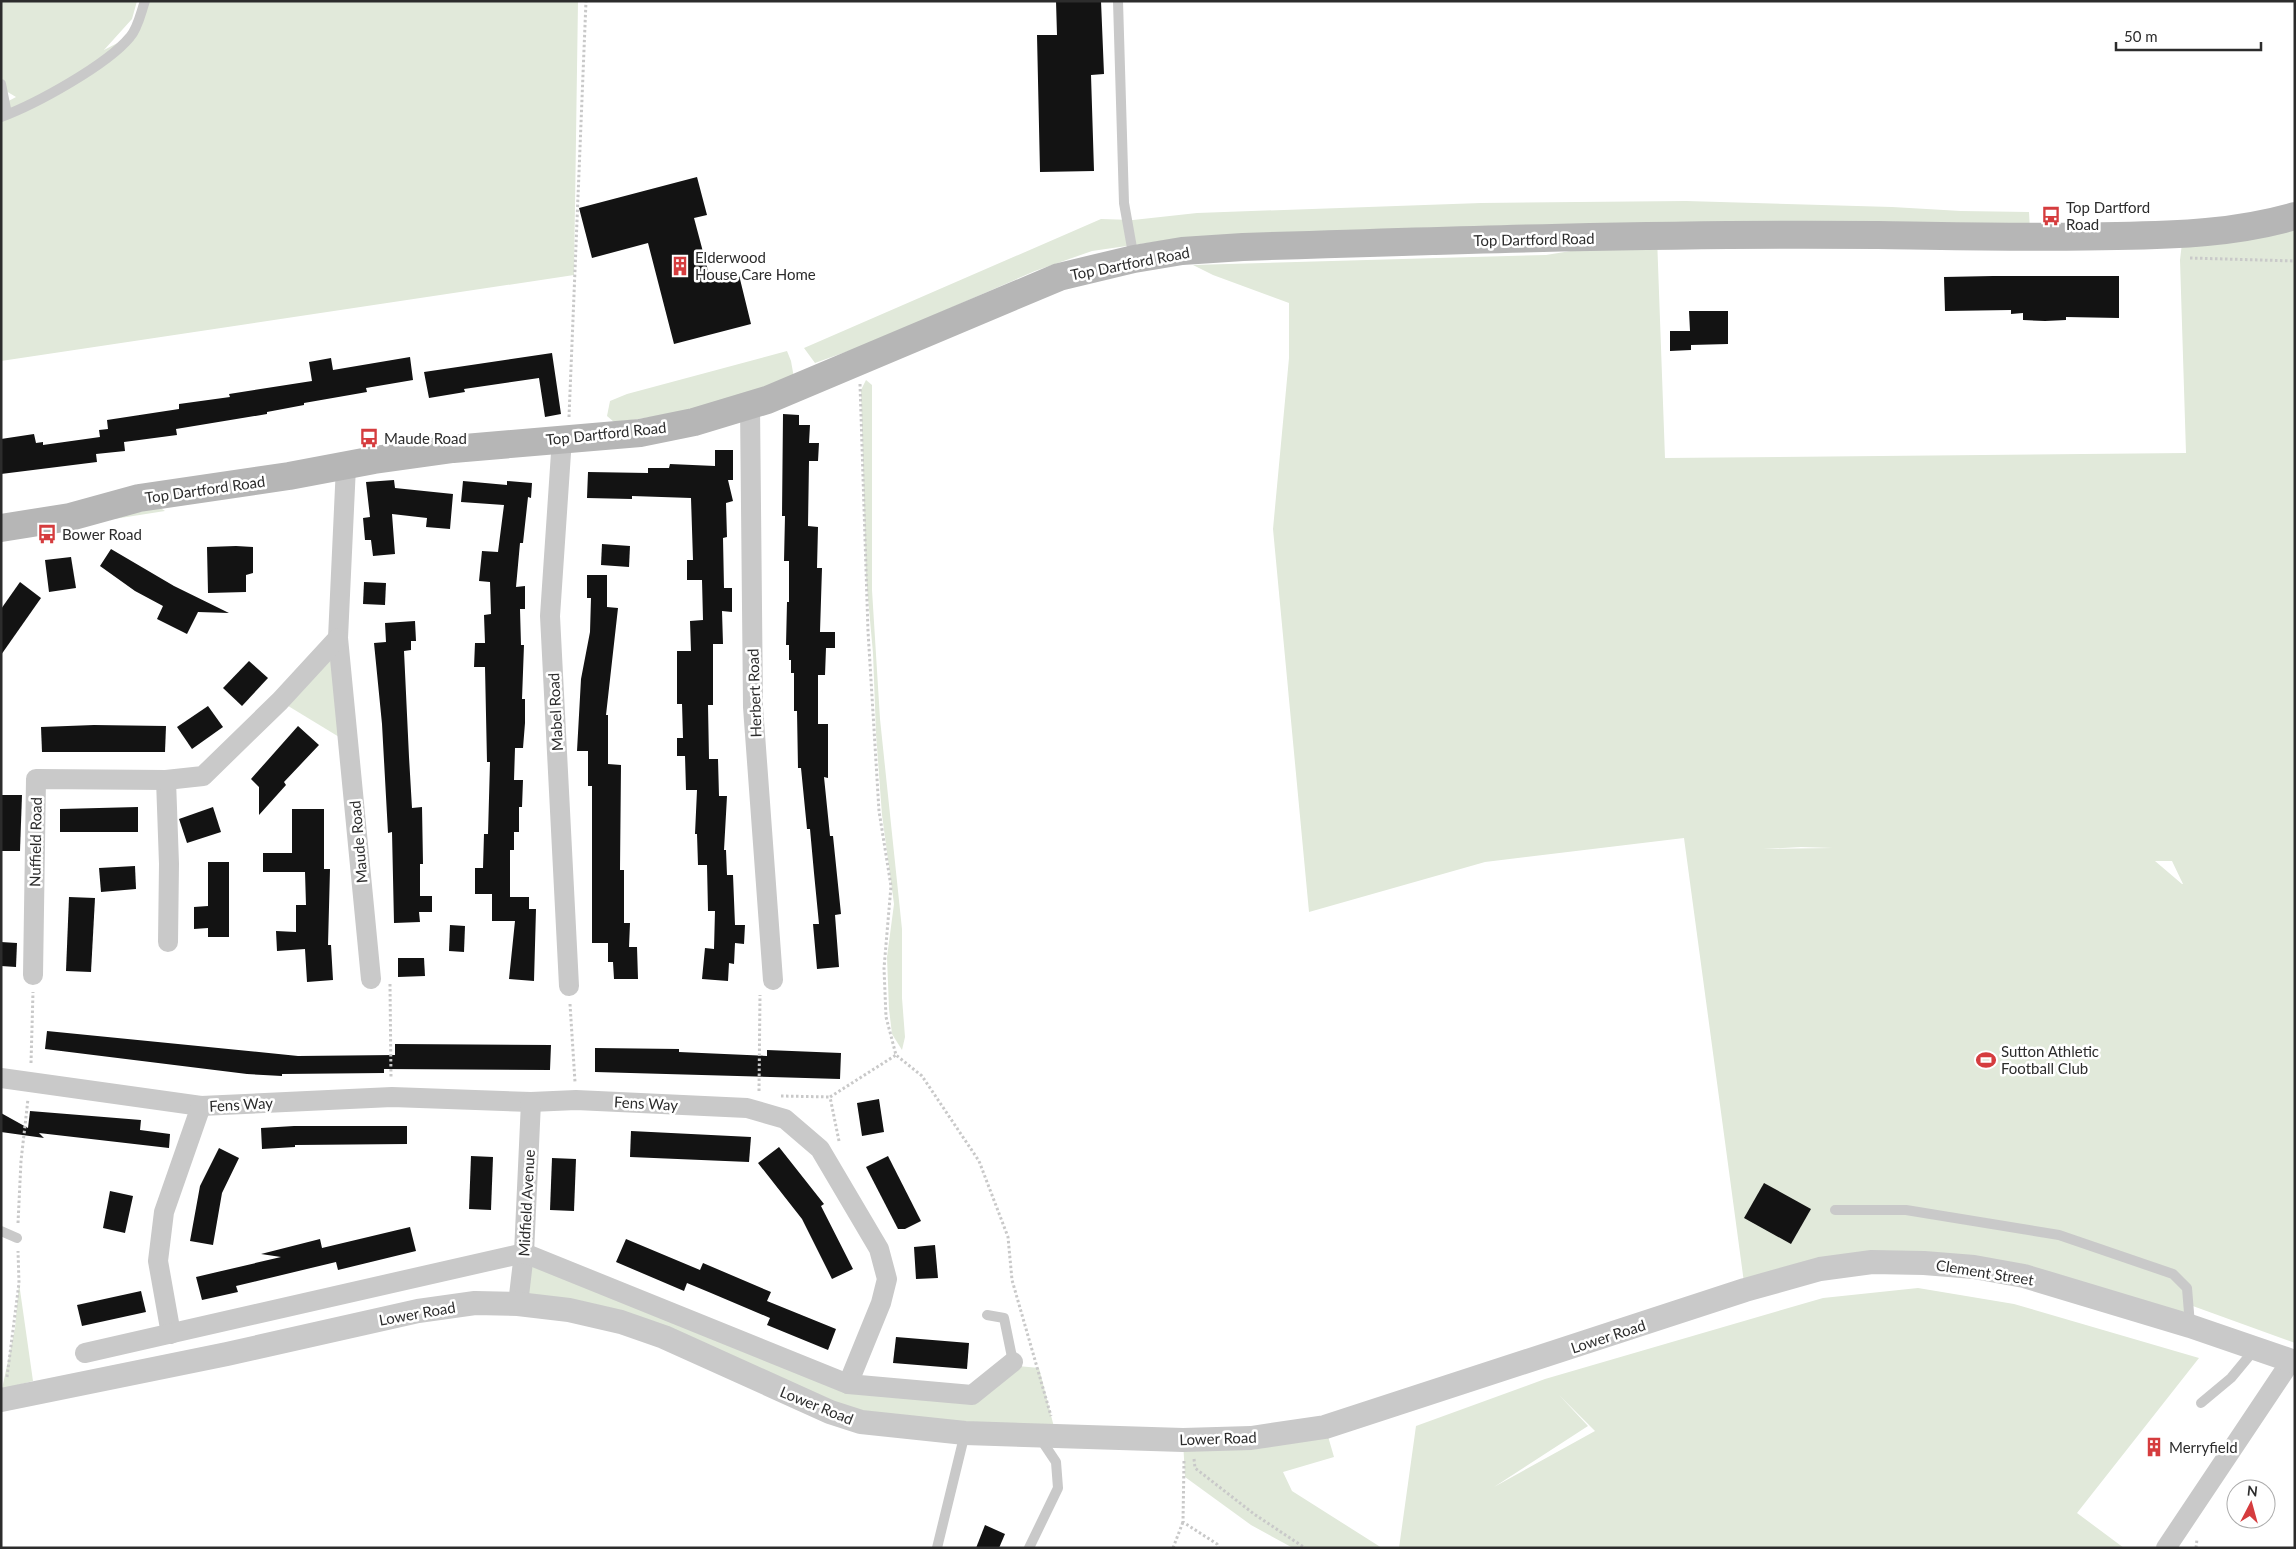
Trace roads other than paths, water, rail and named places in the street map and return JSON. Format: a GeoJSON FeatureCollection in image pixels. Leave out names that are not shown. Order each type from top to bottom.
{"type":"FeatureCollection","features":[{"type":"Feature","properties":{"kind":"main road","name":"Top Dartford Road"},"geometry":{"type":"LineString","coordinates":[[1,529],[70,517],[138,498],[453,449],[640,433],[694,422],[750,406],[1060,277],[1134,259],[1182,251],[1243,247],[1638,237],[1878,235],[2050,238],[2183,234],[2235,229],[2295,216]]}},
{"type":"Feature","properties":{"kind":"street","name":"Herbert Road"},"geometry":{"type":"LineString","coordinates":[[750,406],[753,707],[773,980]]}},
{"type":"Feature","properties":{"kind":"street","name":"Mabel Road"},"geometry":{"type":"LineString","coordinates":[[564,438],[550,616],[569,991]]}},
{"type":"Feature","properties":{"kind":"street","name":"Maude Road"},"geometry":{"type":"LineString","coordinates":[[346,466],[338,638],[371,979]]}},
{"type":"Feature","properties":{"kind":"street","name":"Nuffield Road"},"geometry":{"type":"LineString","coordinates":[[33,975],[36,779],[166,780],[203,776],[280,701],[338,638]]}},
{"type":"Feature","properties":{"kind":"street"},"geometry":{"type":"LineString","coordinates":[[166,780],[170,864],[168,942]]}},
{"type":"Feature","properties":{"kind":"street","name":"Fens Way"},"geometry":{"type":"LineString","coordinates":[[1,1078],[201,1106],[392,1097],[530,1102],[576,1100],[759,1103],[785,1119],[820,1149],[879,1249],[887,1279],[881,1303],[848,1384]]}},
{"type":"Feature","properties":{"kind":"street","name":"Midfield Avenue"},"geometry":{"type":"LineString","coordinates":[[518,1304],[524,1254],[530,1102]]}},
{"type":"Feature","properties":{"kind":"street","name":"Fens Way"},"geometry":{"type":"LineString","coordinates":[[171,1334],[158,1261],[164,1212],[201,1106]]}},
{"type":"Feature","properties":{"kind":"street"},"geometry":{"type":"LineString","coordinates":[[85,1353],[524,1254]]}},
{"type":"Feature","properties":{"kind":"street","name":"Lower Road"},"geometry":{"type":"LineString","coordinates":[[524,1254],[848,1384],[972,1395],[1013,1362]]}},
{"type":"Feature","properties":{"kind":"street","name":"Clement Street"},"geometry":{"type":"LineString","coordinates":[[1670,1316],[1745,1290],[1820,1269],[1872,1262],[1924,1263],[1974,1267],[2024,1276],[2190,1326],[2293,1361]]}},
{"type":"Feature","properties":{"kind":"street","name":"Lower Road"},"geometry":{"type":"LineString","coordinates":[[1,1400],[227,1354],[418,1311],[475,1303],[518,1304],[569,1310],[621,1322],[664,1336],[830,1412],[861,1422],[965,1433],[1183,1440],[1251,1438],[1326,1427],[1670,1316]]}},
{"type":"Feature","properties":{"kind":"street"},"geometry":{"type":"LineString","coordinates":[[2166,1548],[2293,1361]]}},
{"type":"Feature","properties":{"kind":"lane"},"geometry":{"type":"LineString","coordinates":[[1,84],[4,115],[27,107],[105,60],[131,36],[145,1]]}},
{"type":"Feature","properties":{"kind":"lane"},"geometry":{"type":"LineString","coordinates":[[1118,1],[1124,203],[1134,259]]}},
{"type":"Feature","properties":{"kind":"lane"},"geometry":{"type":"LineString","coordinates":[[1836,1210],[1906,1210],[2059,1235],[2173,1274],[2187,1288],[2190,1326]]}},
{"type":"Feature","properties":{"kind":"lane"},"geometry":{"type":"LineString","coordinates":[[1,1231],[17,1238]]}},
{"type":"Feature","properties":{"kind":"lane"},"geometry":{"type":"LineString","coordinates":[[987,1315],[1004,1318],[1013,1362]]}},
{"type":"Feature","properties":{"kind":"lane"},"geometry":{"type":"LineString","coordinates":[[2201,1403],[2231,1378],[2256,1348]]}},
{"type":"Feature","properties":{"kind":"lane"},"geometry":{"type":"LineString","coordinates":[[937,1548],[965,1433]]}},
{"type":"Feature","properties":{"kind":"lane"},"geometry":{"type":"LineString","coordinates":[[1029,1548],[1058,1488],[1056,1462],[1047,1435]]}},
{"type":"Feature","properties":{"kind":"place","name":"Top Dartford Road"},"geometry":{"type":"Point","coordinates":[2051,216]}},
{"type":"Feature","properties":{"kind":"place","name":"Elderwood House Care Home"},"geometry":{"type":"Point","coordinates":[680,266]}},
{"type":"Feature","properties":{"kind":"place","name":"Maude Road"},"geometry":{"type":"Point","coordinates":[369,438]}},
{"type":"Feature","properties":{"kind":"place","name":"Bower Road"},"geometry":{"type":"Point","coordinates":[47,534]}},
{"type":"Feature","properties":{"kind":"place","name":"Sutton Athletic Football Club"},"geometry":{"type":"Point","coordinates":[1986,1060]}},
{"type":"Feature","properties":{"kind":"place","name":"Merryfield"},"geometry":{"type":"Point","coordinates":[2154,1447]}}]}
